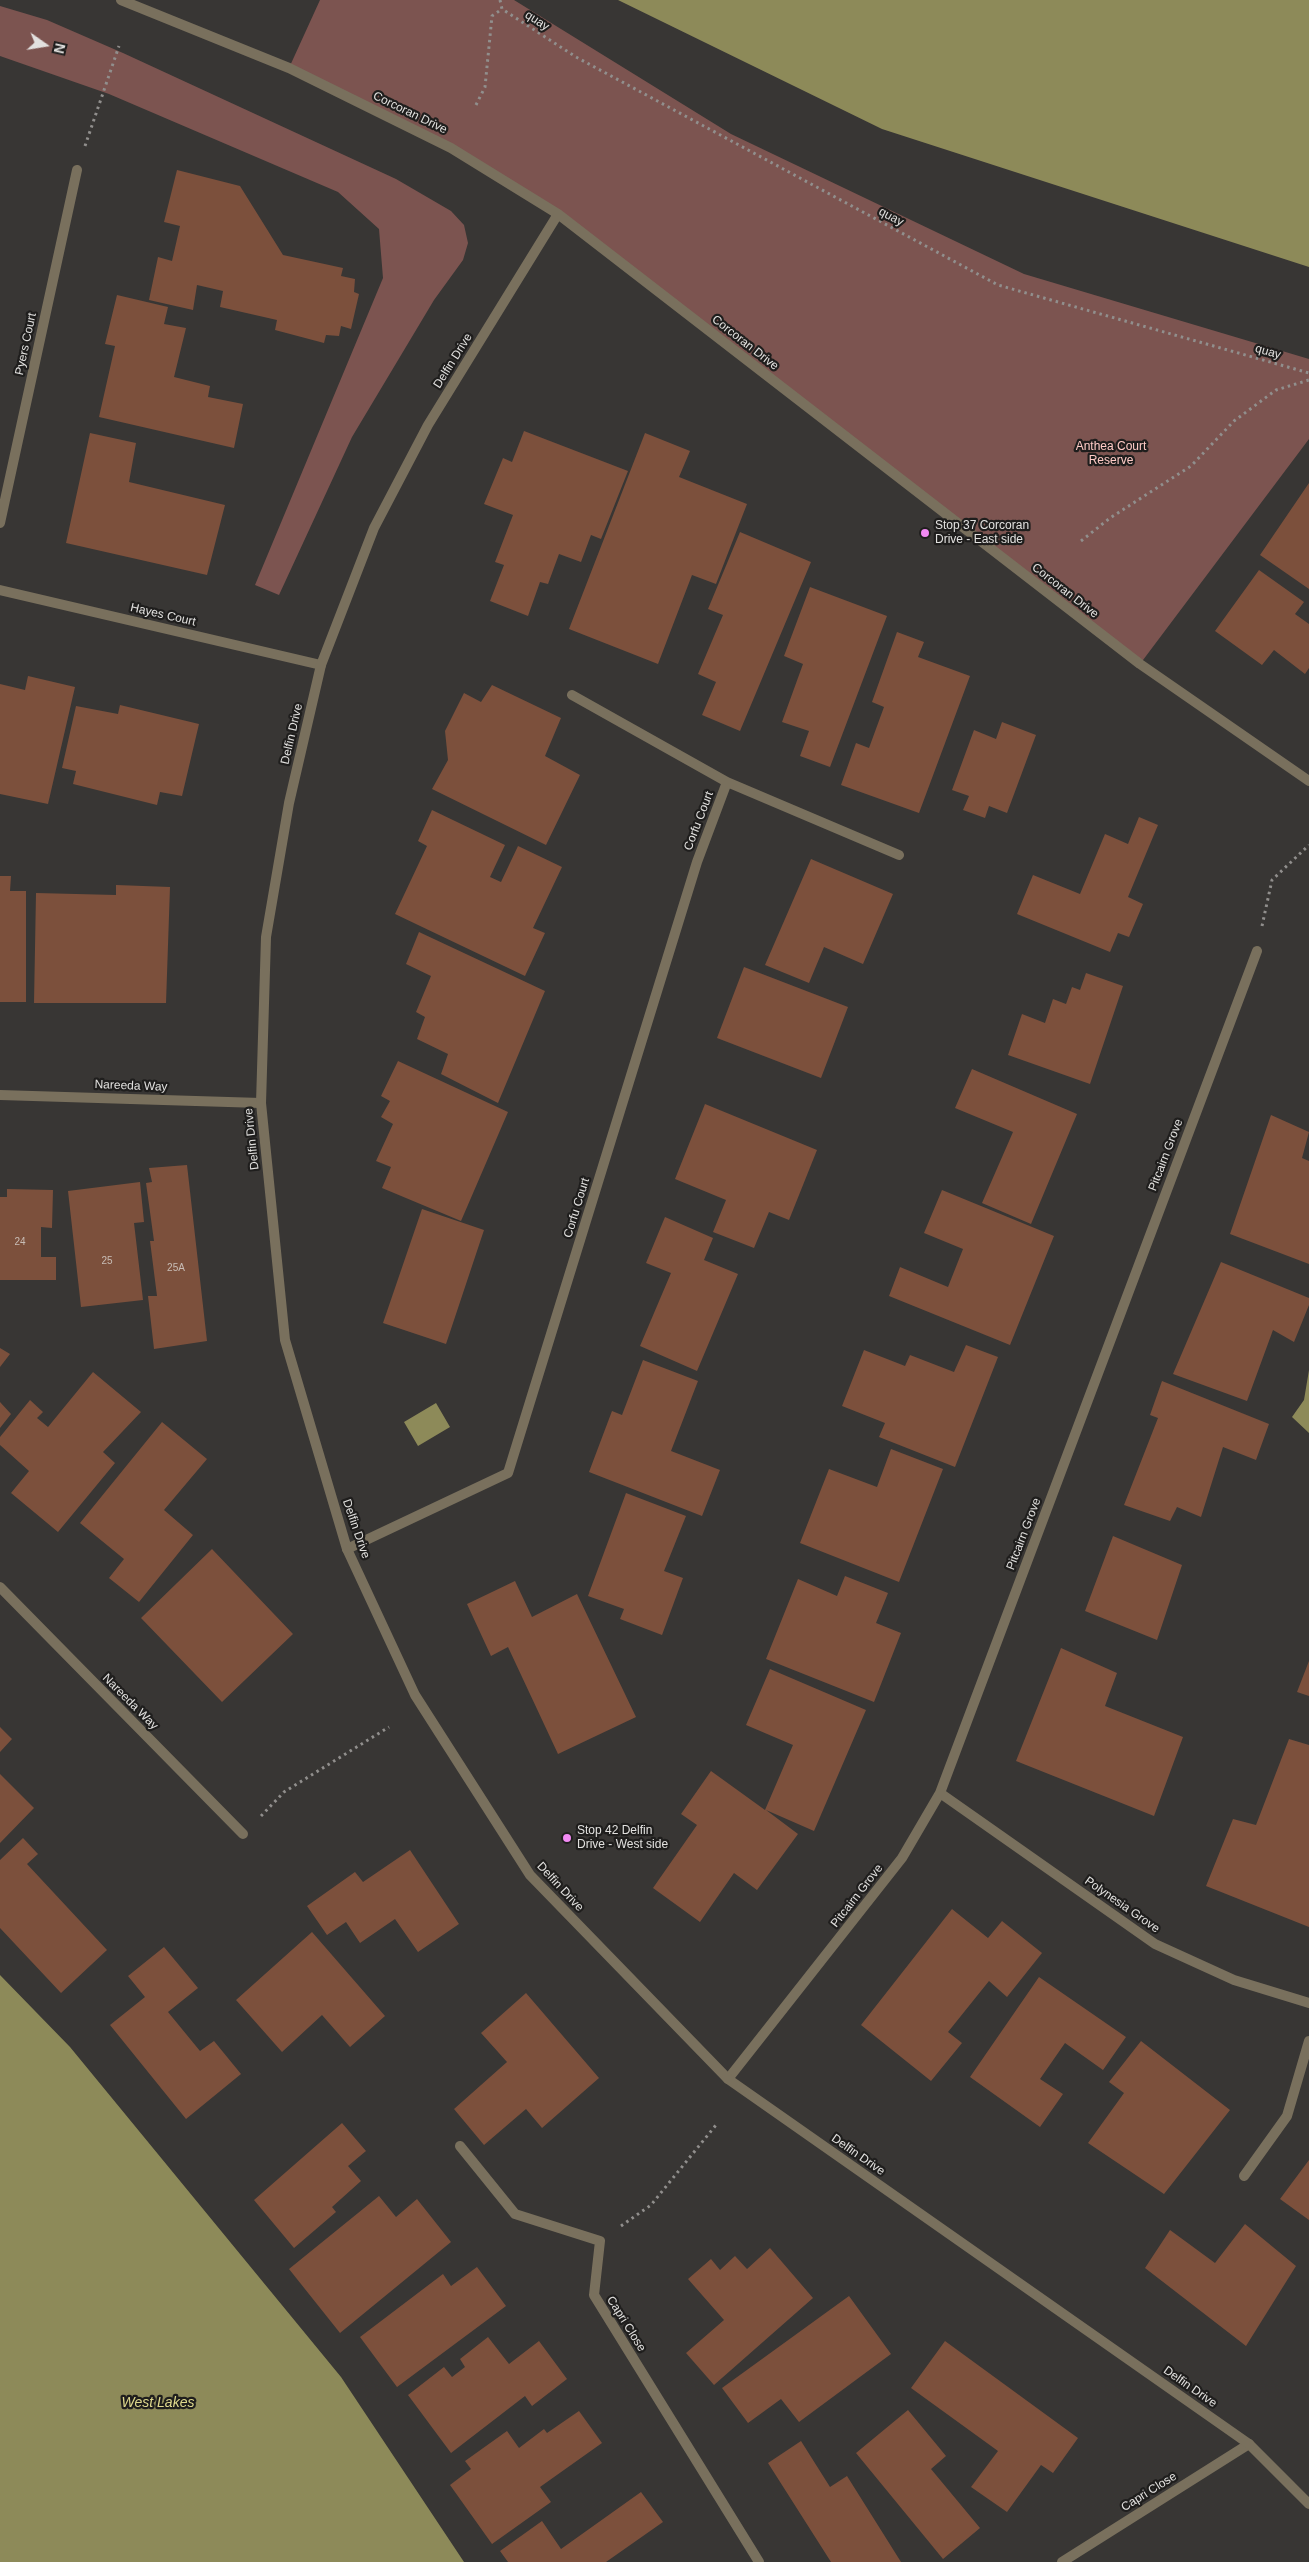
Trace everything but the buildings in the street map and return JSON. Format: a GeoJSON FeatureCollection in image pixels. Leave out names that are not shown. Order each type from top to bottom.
{"type":"FeatureCollection","features":[{"type":"Feature","properties":{"kind":"street","name":"Corcoran Drive"},"geometry":{"type":"LineString","coordinates":[[121,0],[288,68],[451,148],[558,214],[1140,664],[1309,781]]}},
{"type":"Feature","properties":{"kind":"street","name":"Pyers Court"},"geometry":{"type":"LineString","coordinates":[[0,523],[77,170]]}},
{"type":"Feature","properties":{"kind":"street","name":"Delfin Drive"},"geometry":{"type":"LineString","coordinates":[[558,214],[428,425],[374,528],[321,666],[289,803],[266,937],[261,1103],[285,1340],[347,1548],[415,1695],[530,1875],[728,2079],[1249,2444],[1309,2504]]}},
{"type":"Feature","properties":{"kind":"street","name":"Hayes Court"},"geometry":{"type":"LineString","coordinates":[[0,590],[321,666]]}},
{"type":"Feature","properties":{"kind":"street","name":"Corfu Court"},"geometry":{"type":"LineString","coordinates":[[572,695],[727,782],[899,855]]}},
{"type":"Feature","properties":{"kind":"street","name":"Corfu Court"},"geometry":{"type":"LineString","coordinates":[[347,1548],[508,1473],[697,862],[727,782]]}},
{"type":"Feature","properties":{"kind":"street","name":"Pitcairn Grove"},"geometry":{"type":"LineString","coordinates":[[728,2079],[902,1858],[940,1793],[1257,951]]}},
{"type":"Feature","properties":{"kind":"street","name":"Nareeda Way"},"geometry":{"type":"LineString","coordinates":[[0,1095],[261,1103]]}},
{"type":"Feature","properties":{"kind":"street","name":"Nareeda Way"},"geometry":{"type":"LineString","coordinates":[[0,1588],[243,1834]]}},
{"type":"Feature","properties":{"kind":"street","name":"Polynesia Grove"},"geometry":{"type":"LineString","coordinates":[[940,1793],[1155,1944],[1234,1980],[1309,2003]]}},
{"type":"Feature","properties":{"kind":"street"},"geometry":{"type":"LineString","coordinates":[[1244,2176],[1287,2116],[1309,2041]]}},
{"type":"Feature","properties":{"kind":"street"},"geometry":{"type":"LineString","coordinates":[[460,2146],[515,2214],[600,2241]]}},
{"type":"Feature","properties":{"kind":"street","name":"Capri Close"},"geometry":{"type":"LineString","coordinates":[[600,2241],[594,2296],[759,2562]]}},
{"type":"Feature","properties":{"kind":"street","name":"Capri Close"},"geometry":{"type":"LineString","coordinates":[[1062,2562],[1249,2444]]}},
{"type":"Feature","properties":{"kind":"path"},"geometry":{"type":"LineString","coordinates":[[476,105],[485,87],[492,16],[502,9],[500,0]]}},
{"type":"Feature","properties":{"kind":"path","name":"quay"},"geometry":{"type":"LineString","coordinates":[[502,9],[576,57],[998,285],[1309,373]]}},
{"type":"Feature","properties":{"kind":"path"},"geometry":{"type":"LineString","coordinates":[[77,170],[119,46]]}},
{"type":"Feature","properties":{"kind":"path"},"geometry":{"type":"LineString","coordinates":[[1081,541],[1110,518],[1191,466],[1234,421],[1276,390],[1309,380]]}},
{"type":"Feature","properties":{"kind":"path"},"geometry":{"type":"LineString","coordinates":[[1257,951],[1272,880],[1309,845]]}},
{"type":"Feature","properties":{"kind":"path"},"geometry":{"type":"LineString","coordinates":[[243,1834],[284,1792],[389,1726]]}},
{"type":"Feature","properties":{"kind":"path"},"geometry":{"type":"LineString","coordinates":[[600,2241],[651,2205],[716,2126]]}},
{"type":"Feature","properties":{"kind":"green space","name":"Anthea Court Reserve"},"geometry":{"type":"Polygon","coordinates":[[[320,0],[514,0],[731,134],[1024,274],[1309,359],[1309,439],[1140,664],[558,214],[451,148],[289,68],[320,0]]]}},
{"type":"Feature","properties":{"kind":"green space"},"geometry":{"type":"Polygon","coordinates":[[[0,6],[47,20],[123,53],[396,179],[451,211],[464,225],[468,243],[463,260],[434,300],[352,437],[279,595],[255,585],[383,278],[379,229],[338,192],[109,94],[0,56],[0,6]]]}},
{"type":"Feature","properties":{"kind":"water"},"geometry":{"type":"Polygon","coordinates":[[[618,0],[1309,0],[1309,267],[882,129],[618,0]]]}},
{"type":"Feature","properties":{"kind":"water"},"geometry":{"type":"Polygon","coordinates":[[[1309,1370],[1309,1433],[1292,1417],[1304,1400],[1309,1370]]]}},
{"type":"Feature","properties":{"kind":"water"},"geometry":{"type":"Polygon","coordinates":[[[436,1403],[450,1427],[418,1446],[404,1422],[436,1403]]]}},
{"type":"Feature","properties":{"kind":"water","name":"West Lakes"},"geometry":{"type":"Polygon","coordinates":[[[0,1975],[70,2047],[341,2377],[464,2562],[0,2562],[0,1975]]]}},
{"type":"Feature","properties":{"kind":"place","name":"Stop 37 Corcoran Drive - East side"},"geometry":{"type":"Point","coordinates":[925,533]}},
{"type":"Feature","properties":{"kind":"place","name":"Stop 42 Delfin Drive - West side"},"geometry":{"type":"Point","coordinates":[567,1838]}}]}
